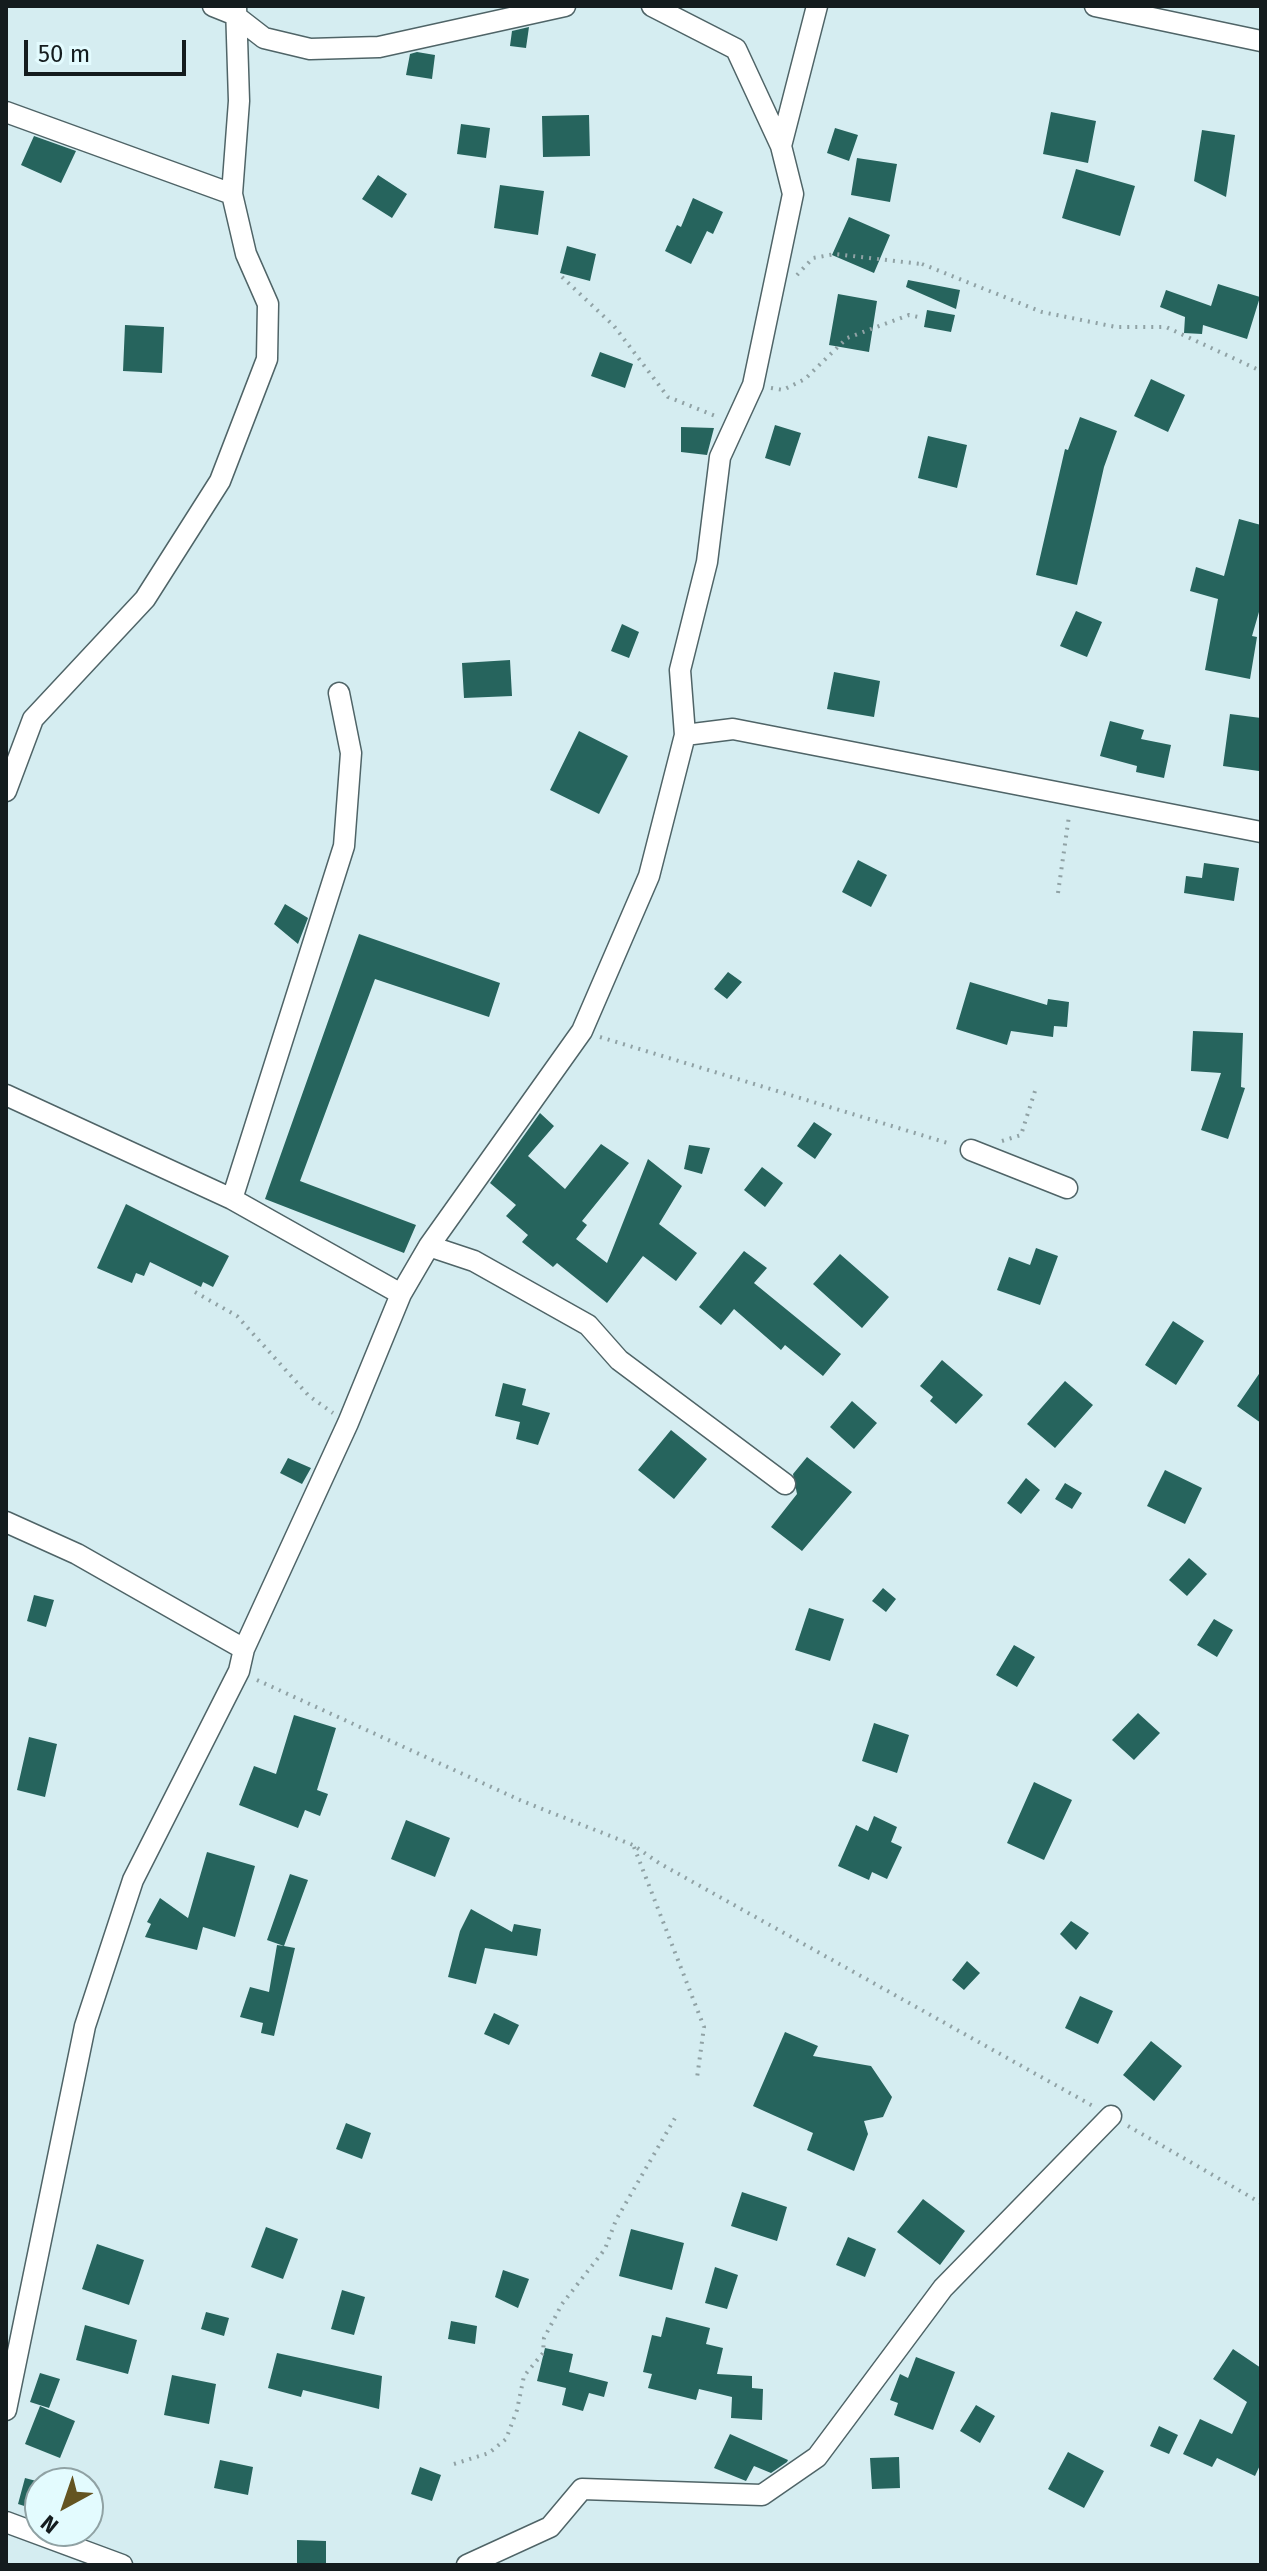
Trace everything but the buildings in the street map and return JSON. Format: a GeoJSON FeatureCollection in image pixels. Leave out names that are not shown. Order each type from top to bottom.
{"type":"FeatureCollection","features":[{"type":"Feature","properties":{"kind":"street"},"geometry":{"type":"LineString","coordinates":[[213,6],[234,10],[264,38],[310,49],[379,47],[565,6]]}},
{"type":"Feature","properties":{"kind":"street"},"geometry":{"type":"LineString","coordinates":[[6,2410],[85,2026],[133,1880],[239,1671],[244,1649],[348,1423],[401,1294],[429,1246],[582,1031],[649,876],[685,735],[680,670],[707,562],[720,457],[753,385],[793,194],[781,146],[736,49],[652,6]]}},
{"type":"Feature","properties":{"kind":"street"},"geometry":{"type":"LineString","coordinates":[[781,146],[817,6]]}},
{"type":"Feature","properties":{"kind":"street"},"geometry":{"type":"LineString","coordinates":[[1095,6],[1261,41]]}},
{"type":"Feature","properties":{"kind":"street"},"geometry":{"type":"LineString","coordinates":[[6,791],[33,719],[145,599],[220,481],[267,359],[268,304],[246,254],[232,194],[239,101],[234,10]]}},
{"type":"Feature","properties":{"kind":"street"},"geometry":{"type":"LineString","coordinates":[[6,112],[50,125],[232,194]]}},
{"type":"Feature","properties":{"kind":"street"},"geometry":{"type":"LineString","coordinates":[[232,1199],[344,846],[351,753],[339,693]]}},
{"type":"Feature","properties":{"kind":"street"},"geometry":{"type":"LineString","coordinates":[[685,735],[733,729],[1261,832]]}},
{"type":"Feature","properties":{"kind":"street"},"geometry":{"type":"LineString","coordinates":[[6,1095],[232,1199],[401,1294]]}},
{"type":"Feature","properties":{"kind":"street"},"geometry":{"type":"LineString","coordinates":[[971,1150],[1067,1188]]}},
{"type":"Feature","properties":{"kind":"street"},"geometry":{"type":"LineString","coordinates":[[429,1246],[474,1261],[588,1325],[619,1360],[785,1484]]}},
{"type":"Feature","properties":{"kind":"street"},"geometry":{"type":"LineString","coordinates":[[6,1522],[77,1554],[244,1649]]}},
{"type":"Feature","properties":{"kind":"street"},"geometry":{"type":"LineString","coordinates":[[467,2565],[550,2527],[582,2489],[762,2495],[817,2457],[943,2288],[1111,2116]]}},
{"type":"Feature","properties":{"kind":"street"},"geometry":{"type":"LineString","coordinates":[[6,2522],[122,2565]]}},
{"type":"Feature","properties":{"kind":"path"},"geometry":{"type":"LineString","coordinates":[[775,280],[795,277],[813,258],[835,254],[922,264],[1042,312],[1069,319],[1116,327],[1166,327],[1261,371]]}},
{"type":"Feature","properties":{"kind":"path"},"geometry":{"type":"LineString","coordinates":[[562,277],[614,326],[668,397],[735,424]]}},
{"type":"Feature","properties":{"kind":"path"},"geometry":{"type":"LineString","coordinates":[[753,385],[783,390],[805,379],[847,338],[909,315],[918,317]]}},
{"type":"Feature","properties":{"kind":"path"},"geometry":{"type":"LineString","coordinates":[[1058,893],[1073,795]]}},
{"type":"Feature","properties":{"kind":"path"},"geometry":{"type":"LineString","coordinates":[[582,1031],[971,1150],[1021,1135],[1035,1091]]}},
{"type":"Feature","properties":{"kind":"path"},"geometry":{"type":"LineString","coordinates":[[195,1292],[237,1316],[309,1396],[348,1423]]}},
{"type":"Feature","properties":{"kind":"path"},"geometry":{"type":"LineString","coordinates":[[239,1671],[522,1801],[633,1845],[659,1863],[1261,2203]]}},
{"type":"Feature","properties":{"kind":"path"},"geometry":{"type":"LineString","coordinates":[[633,1845],[704,2027],[697,2078]]}},
{"type":"Feature","properties":{"kind":"path"},"geometry":{"type":"LineString","coordinates":[[454,2464],[489,2453],[506,2439],[517,2410],[524,2376],[543,2353],[544,2338],[562,2304],[605,2249],[616,2220],[675,2118]]}}]}
